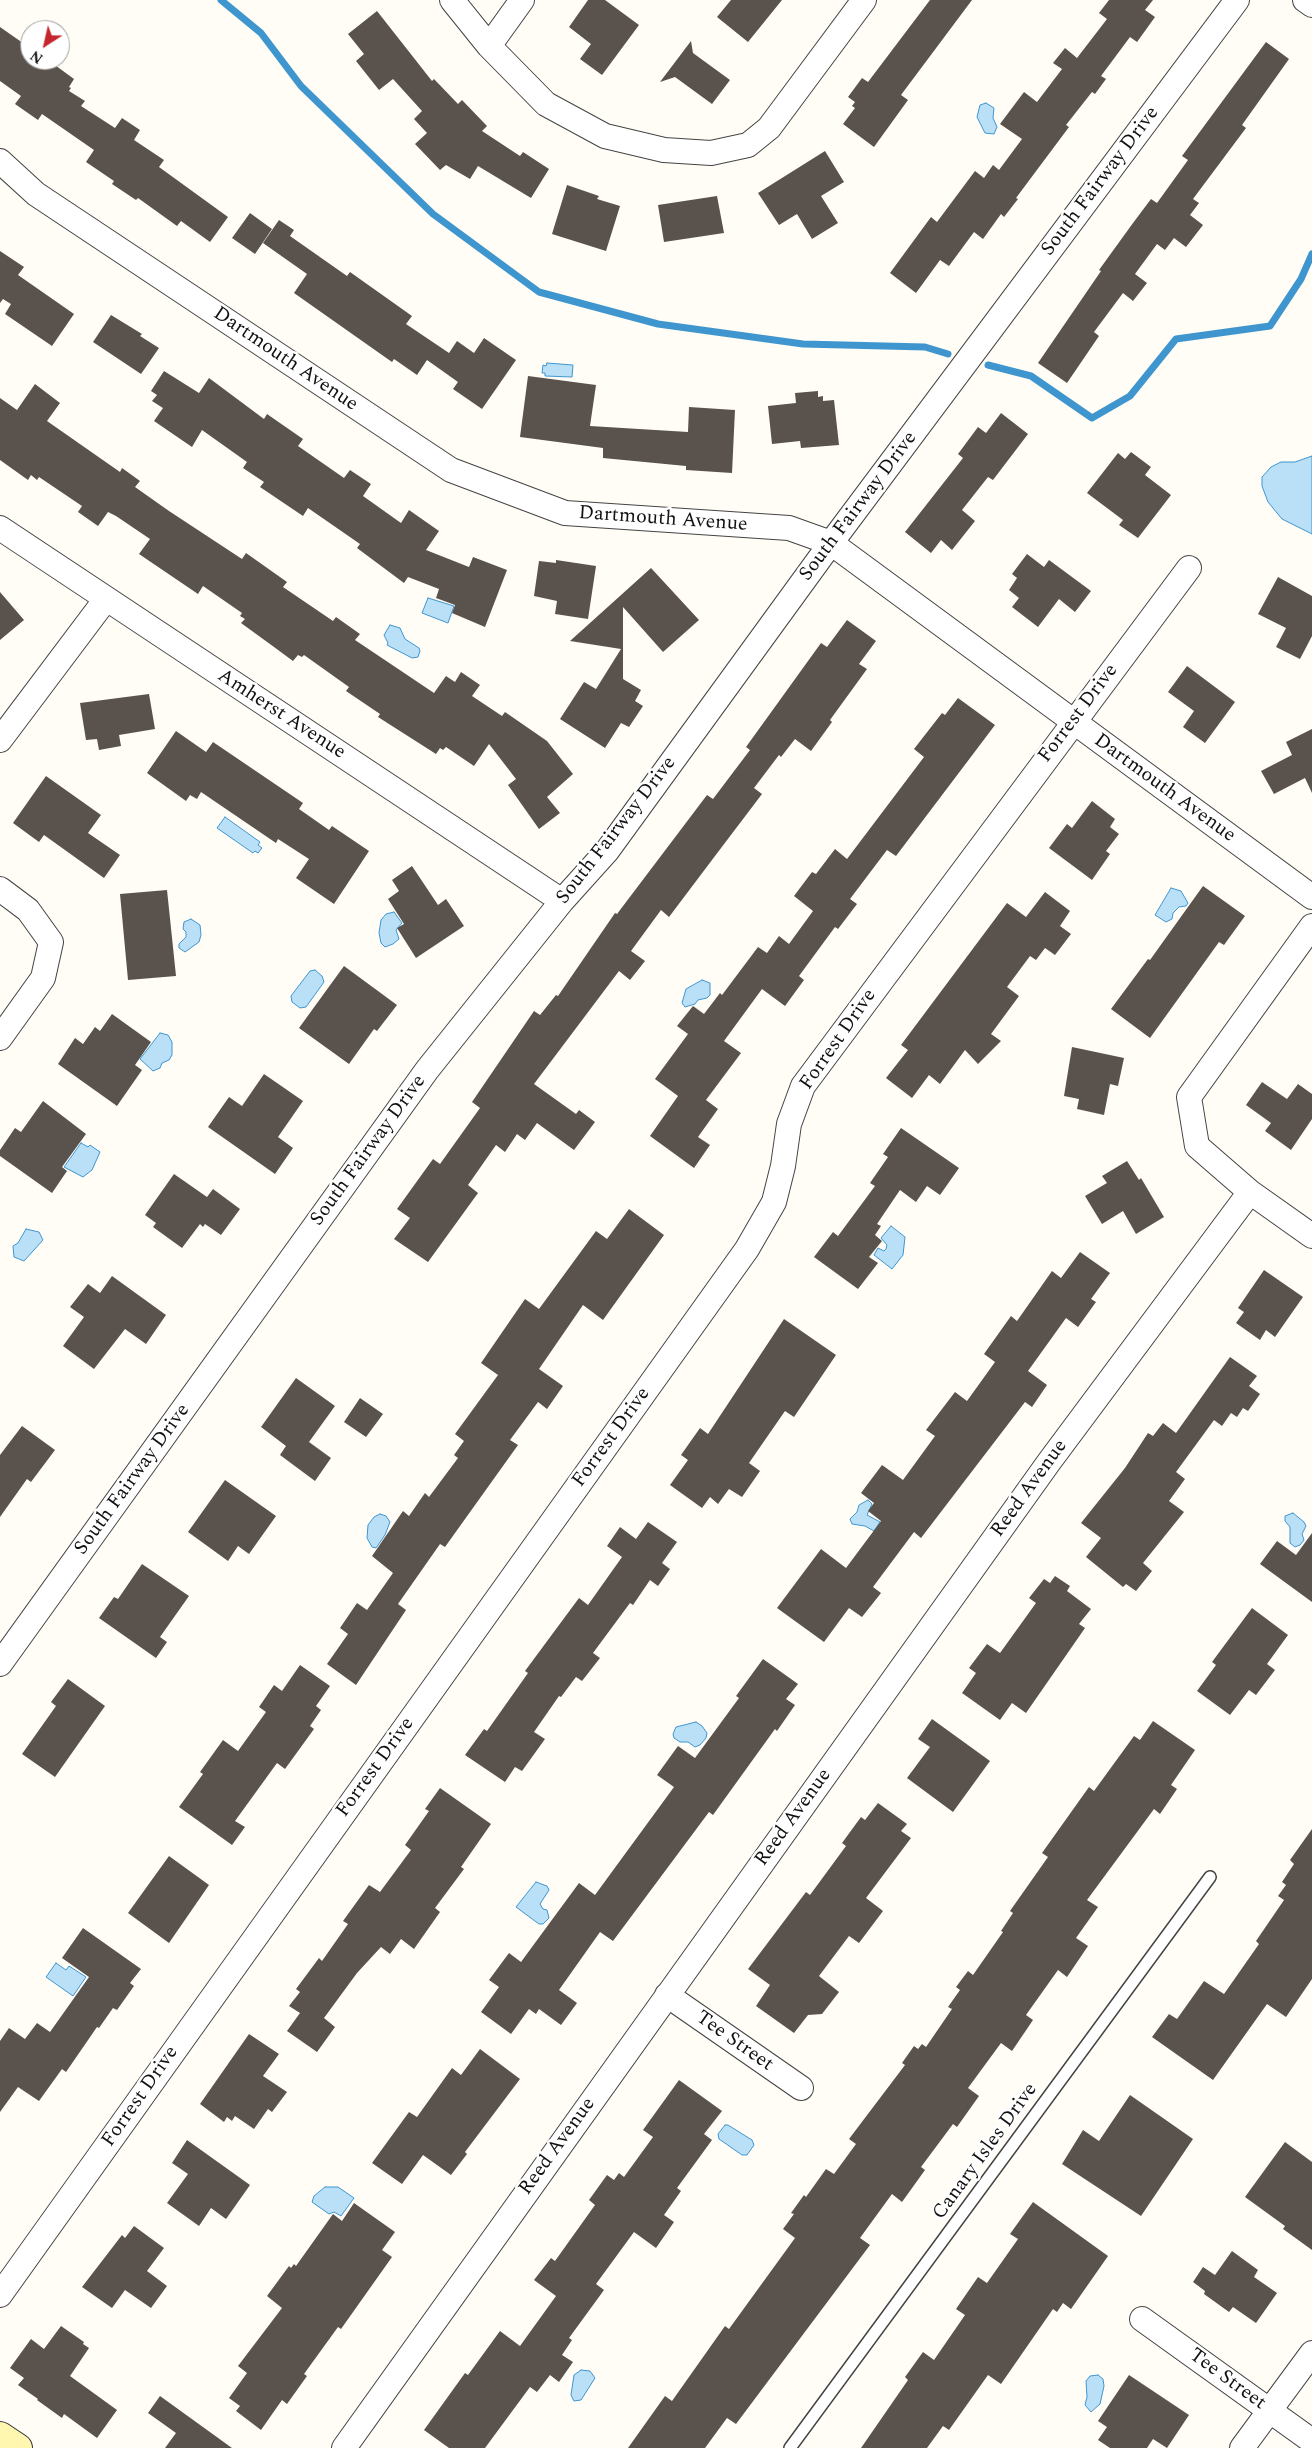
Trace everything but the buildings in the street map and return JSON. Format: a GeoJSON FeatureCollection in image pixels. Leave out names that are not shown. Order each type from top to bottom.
{"type":"FeatureCollection","features":[{"type":"Feature","properties":{"kind":"street"},"geometry":{"type":"LineString","coordinates":[[452,0],[489,46],[546,104],[605,136],[664,150],[711,153],[748,145],[770,128],[864,0]]}},
{"type":"Feature","properties":{"kind":"street"},"geometry":{"type":"LineString","coordinates":[[489,46],[522,0]]}},
{"type":"Feature","properties":{"kind":"street","name":"South Fairway Drive"},"geometry":{"type":"LineString","coordinates":[[0,1664],[427,1070],[562,901],[607,851],[831,543],[1237,0]]}},
{"type":"Feature","properties":{"kind":"street"},"geometry":{"type":"LineString","coordinates":[[1305,0],[1312,5]]}},
{"type":"Feature","properties":{"kind":"street","name":"Dartmouth Avenue"},"geometry":{"type":"LineString","coordinates":[[0,160],[36,194],[451,470],[565,513],[788,528],[831,543],[1073,723],[1312,897]]}},
{"type":"Feature","properties":{"kind":"street","name":"Amherst Avenue"},"geometry":{"type":"LineString","coordinates":[[0,528],[562,901]]}},
{"type":"Feature","properties":{"kind":"street","name":"Forrest Drive"},"geometry":{"type":"LineString","coordinates":[[0,2295],[747,1248],[774,1202],[783,1166],[789,1124],[803,1086],[1189,568]]}},
{"type":"Feature","properties":{"kind":"street"},"geometry":{"type":"LineString","coordinates":[[0,740],[106,599]]}},
{"type":"Feature","properties":{"kind":"street"},"geometry":{"type":"LineString","coordinates":[[0,889],[28,910],[51,942],[43,978],[0,1038]]}},
{"type":"Feature","properties":{"kind":"street"},"geometry":{"type":"LineString","coordinates":[[1312,926],[1189,1097],[1198,1146],[1250,1192],[1312,1236]]}},
{"type":"Feature","properties":{"kind":"street","name":"Reed Avenue"},"geometry":{"type":"LineString","coordinates":[[344,2448],[1049,1462],[1250,1192]]}},
{"type":"Feature","properties":{"kind":"street","name":"Tee Street"},"geometry":{"type":"LineString","coordinates":[[667,1995],[801,2088]]}},
{"type":"Feature","properties":{"kind":"street","name":"Tee Street"},"geometry":{"type":"LineString","coordinates":[[1142,2319],[1312,2441]]}},
{"type":"Feature","properties":{"kind":"street"},"geometry":{"type":"LineString","coordinates":[[1242,2448],[1312,2353]]}},
{"type":"Feature","properties":{"kind":"street"},"geometry":{"type":"LineString","coordinates":[[0,2436],[18,2448]]}},
{"type":"Feature","properties":{"kind":"lane","name":"Canary Isles Drive"},"geometry":{"type":"LineString","coordinates":[[790,2448],[1210,1878]]}},
{"type":"Feature","properties":{"kind":"water"},"geometry":{"type":"Polygon","coordinates":[[[986,103],[994,108],[993,118],[997,127],[994,134],[985,133],[977,117],[980,105],[986,103]]]}},
{"type":"Feature","properties":{"kind":"water"},"geometry":{"type":"Polygon","coordinates":[[[547,363],[573,365],[572,377],[545,376],[545,373],[542,373],[543,365],[546,366],[547,363]]]}},
{"type":"Feature","properties":{"kind":"water"},"geometry":{"type":"Polygon","coordinates":[[[1312,456],[1312,534],[1282,519],[1268,502],[1262,486],[1262,477],[1271,467],[1281,462],[1295,462],[1312,456]]]}},
{"type":"Feature","properties":{"kind":"water"},"geometry":{"type":"Polygon","coordinates":[[[428,598],[454,606],[448,623],[422,613],[428,598]]]}},
{"type":"Feature","properties":{"kind":"water"},"geometry":{"type":"Polygon","coordinates":[[[390,625],[400,628],[405,639],[419,648],[418,657],[412,658],[387,645],[388,643],[384,635],[390,625]]]}},
{"type":"Feature","properties":{"kind":"water"},"geometry":{"type":"Polygon","coordinates":[[[225,817],[260,842],[258,845],[262,848],[258,853],[255,851],[253,853],[217,828],[225,817]]]}},
{"type":"Feature","properties":{"kind":"water"},"geometry":{"type":"Polygon","coordinates":[[[1171,888],[1181,891],[1188,903],[1186,906],[1179,907],[1173,913],[1172,919],[1166,922],[1155,915],[1171,888]]]}},
{"type":"Feature","properties":{"kind":"water"},"geometry":{"type":"Polygon","coordinates":[[[394,912],[402,923],[396,930],[399,939],[385,947],[381,943],[379,933],[381,920],[386,914],[394,912]]]}},
{"type":"Feature","properties":{"kind":"water"},"geometry":{"type":"Polygon","coordinates":[[[191,919],[200,925],[201,935],[199,942],[185,952],[179,948],[179,944],[186,937],[186,932],[183,929],[184,922],[191,919]]]}},
{"type":"Feature","properties":{"kind":"water"},"geometry":{"type":"Polygon","coordinates":[[[315,970],[322,976],[324,982],[306,1007],[300,1008],[292,1002],[291,996],[310,971],[315,970]]]}},
{"type":"Feature","properties":{"kind":"water"},"geometry":{"type":"Polygon","coordinates":[[[702,980],[710,983],[710,995],[707,998],[698,1000],[695,1004],[685,1007],[682,1003],[686,989],[702,980]]]}},
{"type":"Feature","properties":{"kind":"water"},"geometry":{"type":"Polygon","coordinates":[[[160,1033],[168,1035],[172,1042],[172,1055],[169,1060],[162,1063],[160,1068],[153,1071],[140,1059],[160,1033]]]}},
{"type":"Feature","properties":{"kind":"water"},"geometry":{"type":"Polygon","coordinates":[[[81,1143],[88,1147],[90,1145],[100,1152],[92,1170],[83,1177],[64,1167],[81,1143]]]}},
{"type":"Feature","properties":{"kind":"water"},"geometry":{"type":"Polygon","coordinates":[[[891,1226],[905,1237],[903,1255],[892,1269],[874,1255],[878,1248],[884,1251],[886,1249],[887,1245],[881,1238],[891,1226]]]}},
{"type":"Feature","properties":{"kind":"water"},"geometry":{"type":"Polygon","coordinates":[[[26,1229],[39,1232],[43,1240],[24,1261],[14,1257],[13,1246],[18,1243],[26,1229]]]}},
{"type":"Feature","properties":{"kind":"water"},"geometry":{"type":"Polygon","coordinates":[[[868,1500],[872,1504],[867,1515],[880,1522],[874,1531],[865,1526],[852,1524],[850,1519],[857,1512],[859,1505],[868,1500]]]}},
{"type":"Feature","properties":{"kind":"water"},"geometry":{"type":"Polygon","coordinates":[[[1293,1513],[1306,1526],[1302,1534],[1304,1540],[1295,1547],[1290,1543],[1290,1527],[1285,1521],[1285,1516],[1293,1513]]]}},
{"type":"Feature","properties":{"kind":"water"},"geometry":{"type":"Polygon","coordinates":[[[380,1514],[386,1516],[390,1522],[385,1535],[376,1548],[372,1547],[367,1538],[368,1525],[374,1517],[380,1514]]]}},
{"type":"Feature","properties":{"kind":"water"},"geometry":{"type":"Polygon","coordinates":[[[696,1722],[707,1733],[706,1738],[700,1745],[695,1747],[688,1742],[680,1742],[674,1738],[673,1734],[676,1727],[696,1722]]]}},
{"type":"Feature","properties":{"kind":"water"},"geometry":{"type":"Polygon","coordinates":[[[536,1882],[547,1886],[549,1890],[540,1904],[543,1909],[547,1910],[549,1918],[543,1924],[539,1924],[516,1907],[536,1882]]]}},
{"type":"Feature","properties":{"kind":"water"},"geometry":{"type":"Polygon","coordinates":[[[56,1963],[66,1970],[69,1966],[86,1977],[73,1996],[46,1977],[56,1963]]]}},
{"type":"Feature","properties":{"kind":"water"},"geometry":{"type":"Polygon","coordinates":[[[725,2125],[752,2140],[754,2145],[747,2155],[742,2155],[719,2139],[718,2134],[725,2125]]]}},
{"type":"Feature","properties":{"kind":"water"},"geometry":{"type":"Polygon","coordinates":[[[325,2187],[338,2187],[354,2198],[341,2216],[334,2212],[329,2214],[312,2202],[314,2196],[325,2187]]]}},
{"type":"Feature","properties":{"kind":"water"},"geometry":{"type":"Polygon","coordinates":[[[581,2370],[590,2371],[595,2378],[581,2400],[574,2401],[571,2395],[574,2375],[581,2370]]]}},
{"type":"Feature","properties":{"kind":"water"},"geometry":{"type":"Polygon","coordinates":[[[1098,2375],[1103,2379],[1104,2386],[1100,2404],[1091,2412],[1085,2405],[1087,2397],[1086,2381],[1090,2376],[1098,2375]]]}},
{"type":"Feature","properties":{"kind":"waterway"},"geometry":{"type":"LineString","coordinates":[[221,0],[261,33],[301,86],[433,214],[539,292],[658,324],[803,344],[925,347],[948,354]]}},
{"type":"Feature","properties":{"kind":"waterway"},"geometry":{"type":"LineString","coordinates":[[988,365],[1031,376],[1092,418],[1130,396],[1176,339],[1270,326],[1301,279],[1312,254]]}}]}
